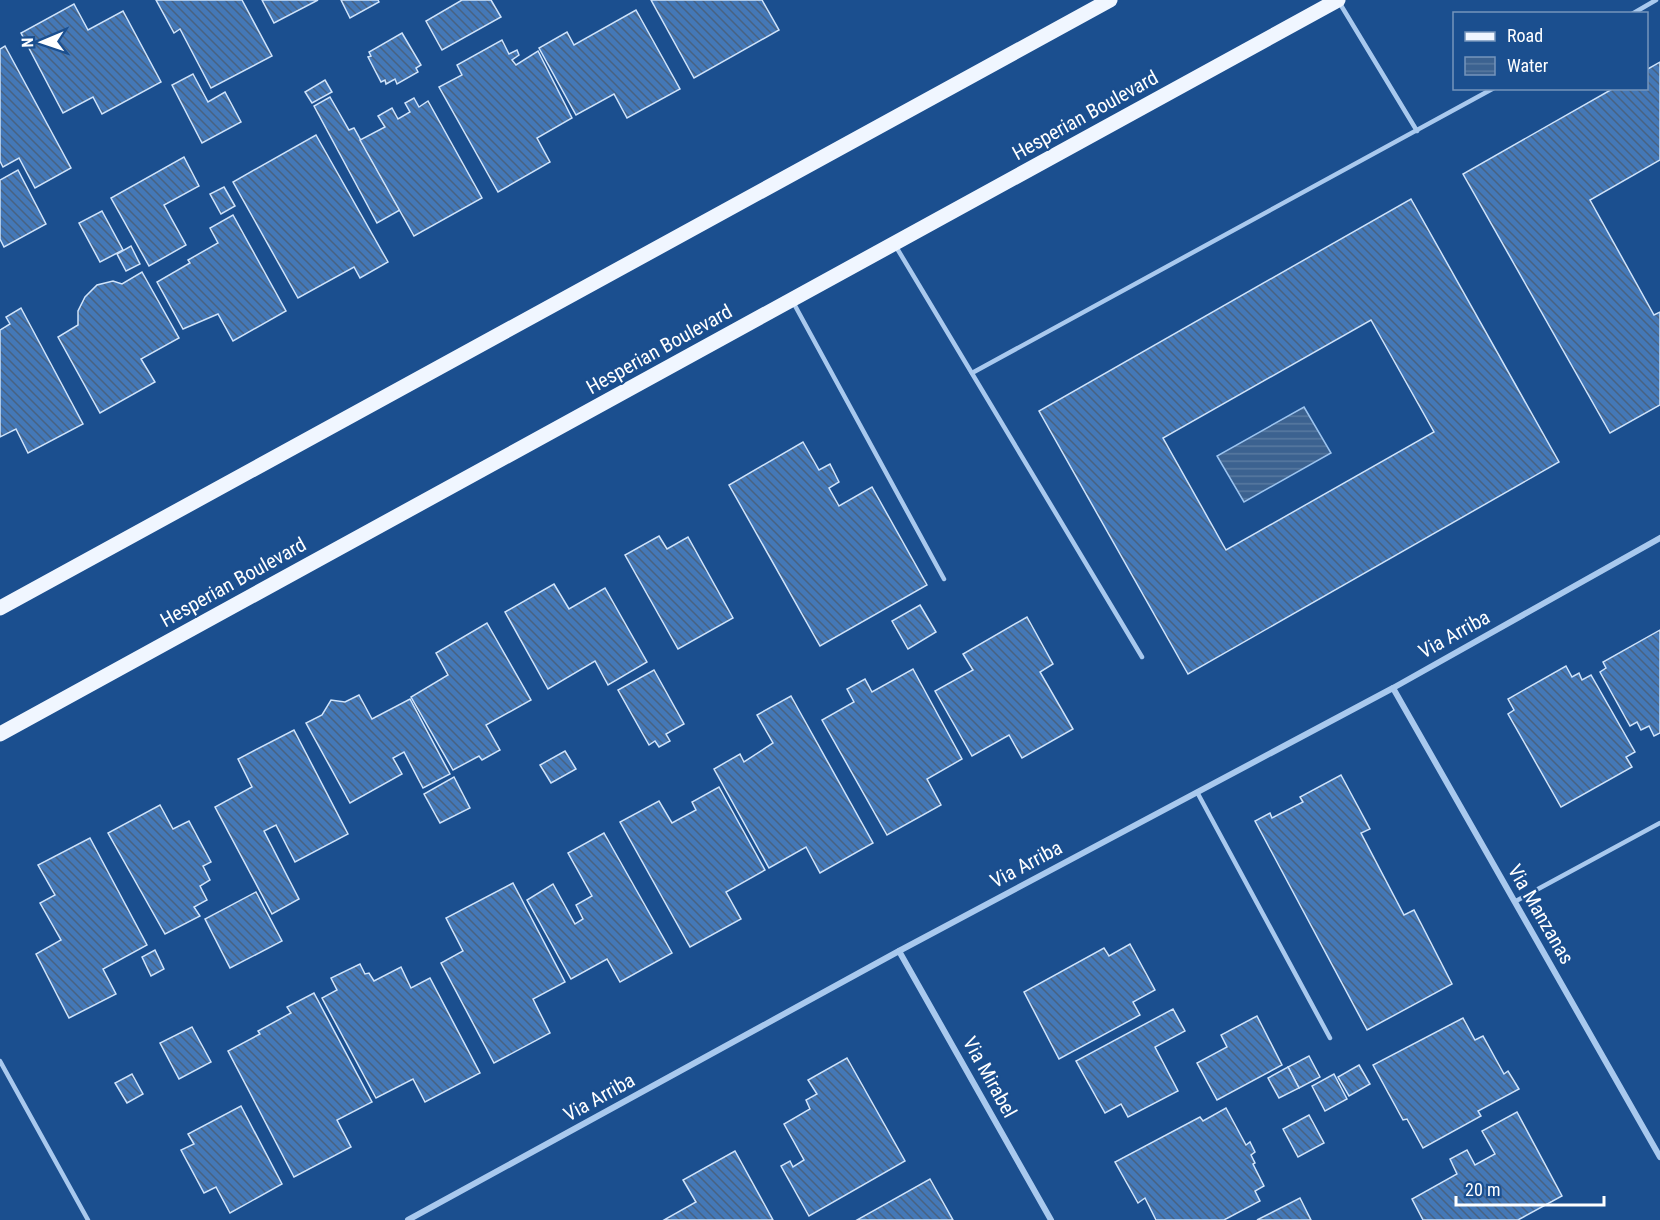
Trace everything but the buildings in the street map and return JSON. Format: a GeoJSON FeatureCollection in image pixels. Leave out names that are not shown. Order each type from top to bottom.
{"type":"FeatureCollection","features":[{"type":"Feature","properties":{"kind":"main road"},"geometry":{"type":"LineString","coordinates":[[0,608],[1110,0]]}},
{"type":"Feature","properties":{"kind":"main road","name":"Hesperian Boulevard"},"geometry":{"type":"LineString","coordinates":[[0,734],[1338,0]]}},
{"type":"Feature","properties":{"kind":"street","name":"Via Arriba"},"geometry":{"type":"LineString","coordinates":[[408,1220],[899,951],[1392,687],[1660,538]]}},
{"type":"Feature","properties":{"kind":"street","name":"Via Manzanas"},"geometry":{"type":"LineString","coordinates":[[1392,687],[1660,1157]]}},
{"type":"Feature","properties":{"kind":"street","name":"Via Mirabel"},"geometry":{"type":"LineString","coordinates":[[899,951],[1051,1220]]}},
{"type":"Feature","properties":{"kind":"lane"},"geometry":{"type":"LineString","coordinates":[[1338,0],[1417,130]]}},
{"type":"Feature","properties":{"kind":"lane"},"geometry":{"type":"LineString","coordinates":[[1635,12],[1656,0]]}},
{"type":"Feature","properties":{"kind":"lane"},"geometry":{"type":"LineString","coordinates":[[972,373],[1490,90]]}},
{"type":"Feature","properties":{"kind":"lane"},"geometry":{"type":"LineString","coordinates":[[894,243],[1142,657]]}},
{"type":"Feature","properties":{"kind":"lane"},"geometry":{"type":"LineString","coordinates":[[792,300],[944,579]]}},
{"type":"Feature","properties":{"kind":"lane"},"geometry":{"type":"LineString","coordinates":[[1197,792],[1330,1038]]}},
{"type":"Feature","properties":{"kind":"lane"},"geometry":{"type":"LineString","coordinates":[[1516,902],[1660,823]]}},
{"type":"Feature","properties":{"kind":"lane"},"geometry":{"type":"LineString","coordinates":[[0,1061],[88,1220]]}},
{"type":"Feature","properties":{"kind":"water"},"geometry":{"type":"Polygon","coordinates":[[[1304,407],[1331,453],[1244,502],[1217,456],[1304,407]]]}}]}
